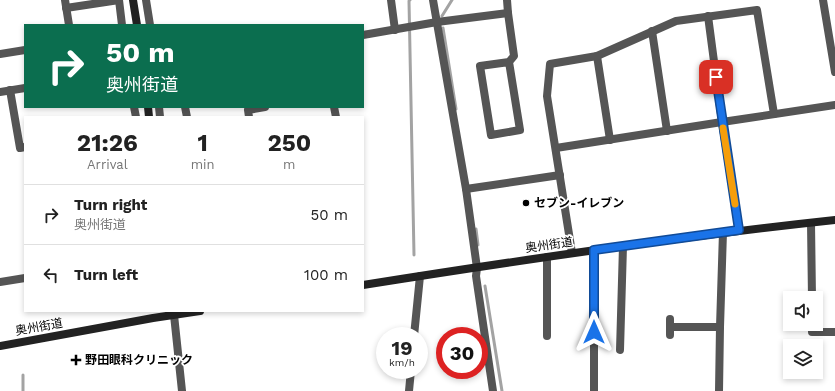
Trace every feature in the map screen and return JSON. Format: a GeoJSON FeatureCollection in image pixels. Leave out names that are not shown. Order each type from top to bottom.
{"type":"FeatureCollection","features":[{"type":"Feature","properties":{"kind":"main road"},"geometry":{"type":"LineString","coordinates":[[133,0],[137,24]]}},
{"type":"Feature","properties":{"kind":"main road","name":"奥州街道"},"geometry":{"type":"LineString","coordinates":[[364,285],[572,253],[723,232],[835,220]]}},
{"type":"Feature","properties":{"kind":"main road","name":"奥州街道"},"geometry":{"type":"LineString","coordinates":[[0,346],[174,313],[187,312]]}},
{"type":"Feature","properties":{"kind":"street"},"geometry":{"type":"LineString","coordinates":[[69,24],[66,4],[119,0],[122,24]]}},
{"type":"Feature","properties":{"kind":"street"},"geometry":{"type":"LineString","coordinates":[[146,0],[150,24]]}},
{"type":"Feature","properties":{"kind":"street"},"geometry":{"type":"LineString","coordinates":[[390,0],[395,30]]}},
{"type":"Feature","properties":{"kind":"street"},"geometry":{"type":"LineString","coordinates":[[432,0],[466,189],[477,268],[476,276],[493,391]]}},
{"type":"Feature","properties":{"kind":"street"},"geometry":{"type":"LineString","coordinates":[[507,0],[514,56],[509,62],[480,66],[491,135],[520,130],[509,62]]}},
{"type":"Feature","properties":{"kind":"street"},"geometry":{"type":"LineString","coordinates":[[823,0],[835,72]]}},
{"type":"Feature","properties":{"kind":"street"},"geometry":{"type":"LineString","coordinates":[[572,253],[547,96],[550,64],[597,56],[676,21],[757,10],[774,114]]}},
{"type":"Feature","properties":{"kind":"street"},"geometry":{"type":"LineString","coordinates":[[364,35],[437,22],[508,13]]}},
{"type":"Feature","properties":{"kind":"street"},"geometry":{"type":"LineString","coordinates":[[708,16],[722,122],[739,230]]}},
{"type":"Feature","properties":{"kind":"street"},"geometry":{"type":"LineString","coordinates":[[652,31],[667,131]]}},
{"type":"Feature","properties":{"kind":"street"},"geometry":{"type":"LineString","coordinates":[[0,54],[24,50]]}},
{"type":"Feature","properties":{"kind":"street"},"geometry":{"type":"LineString","coordinates":[[597,56],[610,140]]}},
{"type":"Feature","properties":{"kind":"street"},"geometry":{"type":"LineString","coordinates":[[0,92],[24,88]]}},
{"type":"Feature","properties":{"kind":"street"},"geometry":{"type":"LineString","coordinates":[[10,90],[20,148],[24,147]]}},
{"type":"Feature","properties":{"kind":"street"},"geometry":{"type":"LineString","coordinates":[[556,148],[835,105]]}},
{"type":"Feature","properties":{"kind":"street"},"geometry":{"type":"LineString","coordinates":[[249,116],[248,110],[259,108]]}},
{"type":"Feature","properties":{"kind":"street"},"geometry":{"type":"LineString","coordinates":[[466,189],[560,175]]}},
{"type":"Feature","properties":{"kind":"street"},"geometry":{"type":"LineString","coordinates":[[811,223],[812,291]]}},
{"type":"Feature","properties":{"kind":"street"},"geometry":{"type":"LineString","coordinates":[[719,391],[723,232]]}},
{"type":"Feature","properties":{"kind":"street"},"geometry":{"type":"LineString","coordinates":[[620,350],[623,246]]}},
{"type":"Feature","properties":{"kind":"street"},"geometry":{"type":"LineString","coordinates":[[594,250],[594,391]]}},
{"type":"Feature","properties":{"kind":"street"},"geometry":{"type":"LineString","coordinates":[[547,257],[547,336]]}},
{"type":"Feature","properties":{"kind":"street"},"geometry":{"type":"LineString","coordinates":[[415,327],[420,276]]}},
{"type":"Feature","properties":{"kind":"street"},"geometry":{"type":"LineString","coordinates":[[0,282],[24,278]]}},
{"type":"Feature","properties":{"kind":"street"},"geometry":{"type":"LineString","coordinates":[[174,313],[182,391]]}},
{"type":"Feature","properties":{"kind":"street"},"geometry":{"type":"LineString","coordinates":[[670,327],[720,327]]}},
{"type":"Feature","properties":{"kind":"street"},"geometry":{"type":"LineString","coordinates":[[812,331],[835,332]]}},
{"type":"Feature","properties":{"kind":"street"},"geometry":{"type":"LineString","coordinates":[[409,391],[410,379]]}},
{"type":"Feature","properties":{"kind":"waterway"},"geometry":{"type":"LineString","coordinates":[[410,0],[414,255]]}},
{"type":"Feature","properties":{"kind":"waterway"},"geometry":{"type":"LineString","coordinates":[[442,16],[452,0]]}},
{"type":"Feature","properties":{"kind":"waterway"},"geometry":{"type":"LineString","coordinates":[[443,28],[456,109]]}},
{"type":"Feature","properties":{"kind":"waterway"},"geometry":{"type":"LineString","coordinates":[[476,229],[478,245]]}},
{"type":"Feature","properties":{"kind":"waterway"},"geometry":{"type":"LineString","coordinates":[[485,286],[502,391]]}},
{"type":"Feature","properties":{"kind":"waterway"},"geometry":{"type":"LineString","coordinates":[[23,375],[23,391]]}},
{"type":"Feature","properties":{"kind":"slow traffic"},"geometry":{"type":"LineString","coordinates":[[723,128],[735,204]]}},
{"type":"Feature","properties":{"kind":"place","name":"セブン-イレブン"},"geometry":{"type":"Point","coordinates":[526,203]}},
{"type":"Feature","properties":{"kind":"place","name":"野田眼科クリニック"},"geometry":{"type":"Point","coordinates":[76,360]}},
{"type":"Feature","properties":{"kind":"route"},"geometry":{"type":"LineString","coordinates":[[594,332],[594,250],[739,230],[716,77]]}}]}
